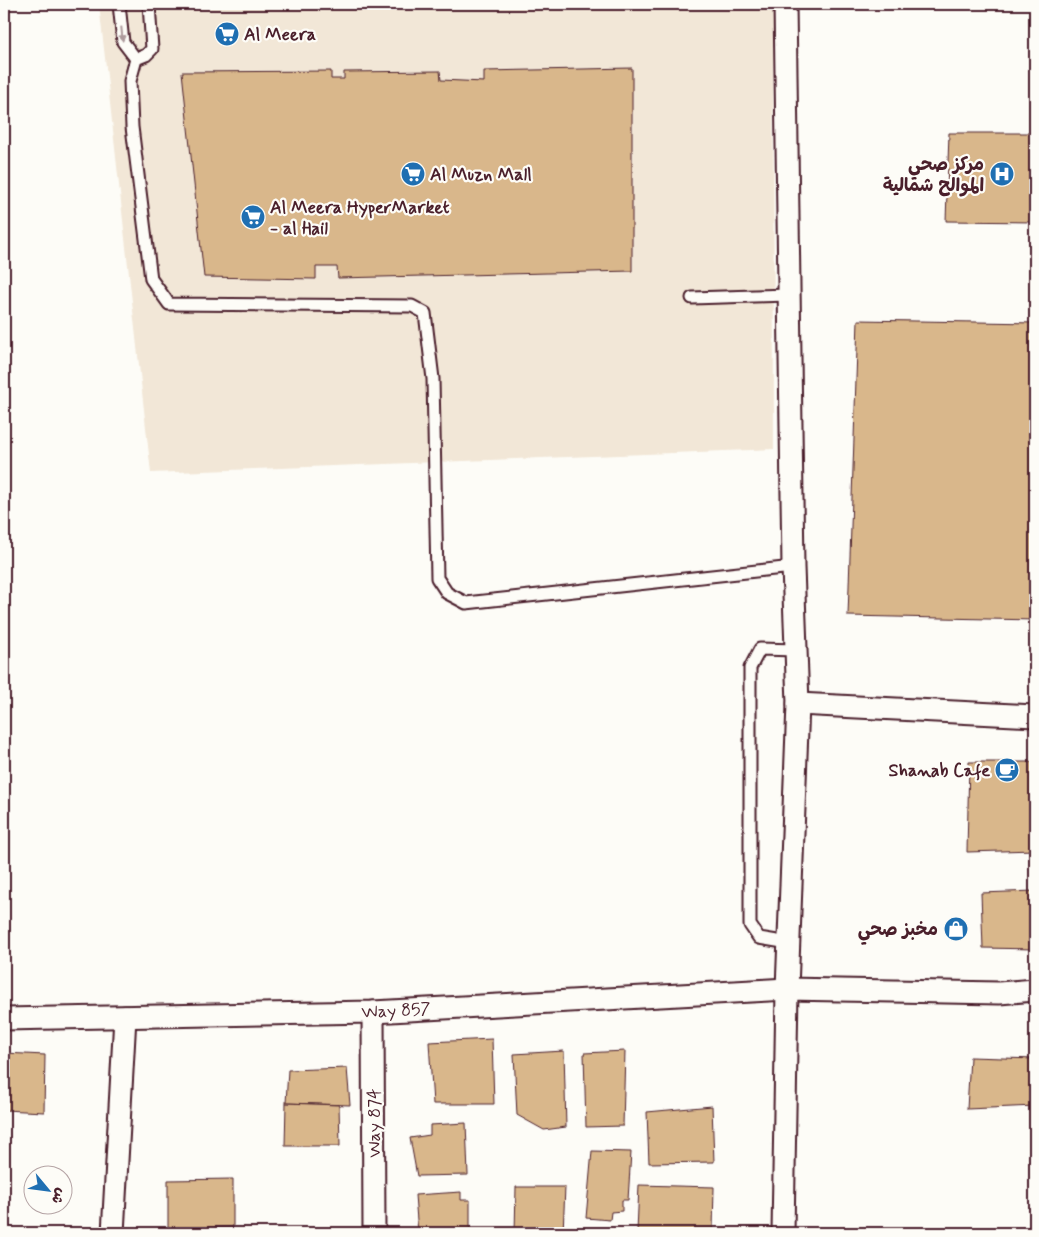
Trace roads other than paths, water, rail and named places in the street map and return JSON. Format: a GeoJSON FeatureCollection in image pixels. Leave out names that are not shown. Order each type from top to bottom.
{"type":"FeatureCollection","features":[{"type":"Feature","properties":{"kind":"street"},"geometry":{"type":"LineString","coordinates":[[783,1233],[787,989],[798,704],[793,567],[785,4]]}},
{"type":"Feature","properties":{"kind":"street"},"geometry":{"type":"LineString","coordinates":[[798,704],[1035,716]]}},
{"type":"Feature","properties":{"kind":"street","name":"Way 857"},"geometry":{"type":"LineString","coordinates":[[4,1019],[373,1012],[787,989],[999,994],[1035,990]]}},
{"type":"Feature","properties":{"kind":"street","name":"Way 874"},"geometry":{"type":"LineString","coordinates":[[373,1012],[374,1233]]}},
{"type":"Feature","properties":{"kind":"street"},"geometry":{"type":"LineString","coordinates":[[113,1233],[125,1018]]}},
{"type":"Feature","properties":{"kind":"lane"},"geometry":{"type":"LineString","coordinates":[[119,4],[123,42],[136,60]]}},
{"type":"Feature","properties":{"kind":"lane"},"geometry":{"type":"LineString","coordinates":[[136,60],[146,56],[152,49],[149,4]]}},
{"type":"Feature","properties":{"kind":"lane"},"geometry":{"type":"LineString","coordinates":[[136,60],[130,81],[132,127],[151,279],[169,304],[412,306],[425,312],[434,379],[437,578],[447,593],[466,603],[793,567]]}},
{"type":"Feature","properties":{"kind":"lane"},"geometry":{"type":"LineString","coordinates":[[692,298],[789,296]]}},
{"type":"Feature","properties":{"kind":"lane"},"geometry":{"type":"LineString","coordinates":[[789,943],[759,938],[750,925],[750,668],[760,649],[796,650]]}},
{"type":"Feature","properties":{"kind":"place","name":"Al Meera"},"geometry":{"type":"Point","coordinates":[227,34]}},
{"type":"Feature","properties":{"kind":"place","name":"Al Muzn Mall"},"geometry":{"type":"Point","coordinates":[413,174]}},
{"type":"Feature","properties":{"kind":"place","name":"مركز صحي الموالح شمالية"},"geometry":{"type":"Point","coordinates":[1002,174]}},
{"type":"Feature","properties":{"kind":"place","name":"Al Meera HyperMarket - al Hail"},"geometry":{"type":"Point","coordinates":[253,217]}},
{"type":"Feature","properties":{"kind":"place","name":"Shanab Cafe"},"geometry":{"type":"Point","coordinates":[1007,770]}},
{"type":"Feature","properties":{"kind":"place","name":"مخبز صحي"},"geometry":{"type":"Point","coordinates":[956,929]}}]}
